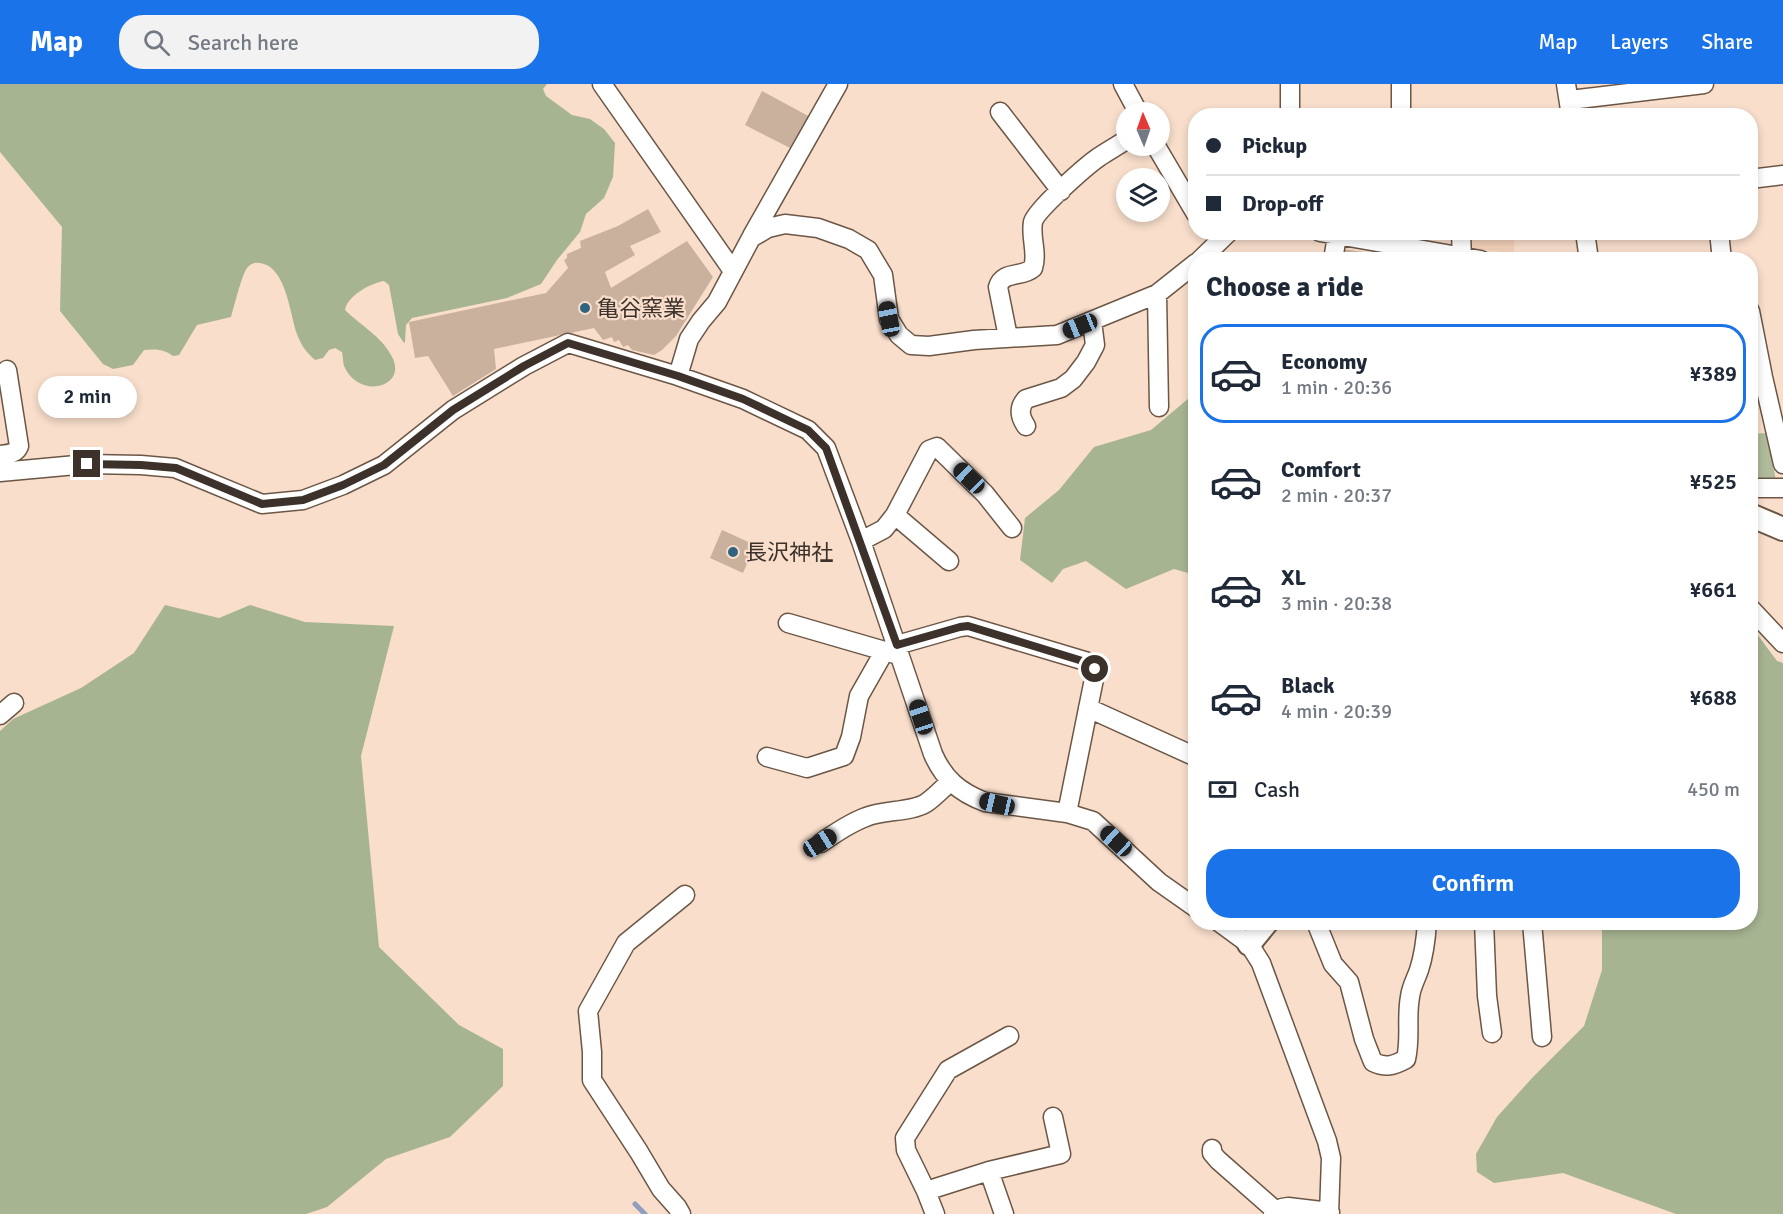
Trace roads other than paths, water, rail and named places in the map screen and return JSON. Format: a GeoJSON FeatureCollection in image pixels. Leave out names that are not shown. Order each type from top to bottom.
{"type":"FeatureCollection","features":[{"type":"Feature","properties":{"kind":"street"},"geometry":{"type":"LineString","coordinates":[[602,84],[733,271]]}},
{"type":"Feature","properties":{"kind":"street"},"geometry":{"type":"LineString","coordinates":[[678,376],[689,339],[700,321],[717,302],[838,84]]}},
{"type":"Feature","properties":{"kind":"street"},"geometry":{"type":"LineString","coordinates":[[1123,84],[1133,102]]}},
{"type":"Feature","properties":{"kind":"street"},"geometry":{"type":"LineString","coordinates":[[1290,84],[1290,108]]}},
{"type":"Feature","properties":{"kind":"street"},"geometry":{"type":"LineString","coordinates":[[1401,84],[1401,108]]}},
{"type":"Feature","properties":{"kind":"street"},"geometry":{"type":"LineString","coordinates":[[1569,100],[1704,84]]}},
{"type":"Feature","properties":{"kind":"street"},"geometry":{"type":"LineString","coordinates":[[1000,112],[1061,191]]}},
{"type":"Feature","properties":{"kind":"street"},"geometry":{"type":"LineString","coordinates":[[1008,337],[998,287],[1007,276],[1029,272],[1034,268],[1034,220],[1039,211],[1098,158],[1116,146]]}},
{"type":"Feature","properties":{"kind":"street"},"geometry":{"type":"LineString","coordinates":[[1162,156],[1188,200]]}},
{"type":"Feature","properties":{"kind":"street"},"geometry":{"type":"LineString","coordinates":[[1758,178],[1783,175]]}},
{"type":"Feature","properties":{"kind":"street"},"geometry":{"type":"LineString","coordinates":[[751,238],[768,228],[785,224],[818,228],[849,239],[868,250],[882,275],[889,319],[899,335],[911,345],[929,346],[1008,337],[1057,335],[1157,294],[1188,269]]}},
{"type":"Feature","properties":{"kind":"street"},"geometry":{"type":"LineString","coordinates":[[1206,252],[1216,240]]}},
{"type":"Feature","properties":{"kind":"street"},"geometry":{"type":"LineString","coordinates":[[1402,240],[1441,252]]}},
{"type":"Feature","properties":{"kind":"street"},"geometry":{"type":"LineString","coordinates":[[1157,294],[1159,407]]}},
{"type":"Feature","properties":{"kind":"street"},"geometry":{"type":"LineString","coordinates":[[1068,398],[1082,387],[1092,372],[1095,345],[1092,321]]}},
{"type":"Feature","properties":{"kind":"street"},"geometry":{"type":"LineString","coordinates":[[0,471],[87,464],[176,468],[262,504],[303,500],[343,485],[384,465],[453,410],[524,366],[568,343],[678,376],[743,399],[808,430],[826,448],[861,541],[894,651],[940,769],[957,787],[975,798],[997,804],[1067,813],[1093,821],[1159,882],[1188,902]]}},
{"type":"Feature","properties":{"kind":"street"},"geometry":{"type":"LineString","coordinates":[[1026,426],[1021,414],[1026,399],[1061,388],[1086,362],[1095,345]]}},
{"type":"Feature","properties":{"kind":"street"},"geometry":{"type":"LineString","coordinates":[[0,455],[12,453],[20,446],[7,370]]}},
{"type":"Feature","properties":{"kind":"street"},"geometry":{"type":"LineString","coordinates":[[1758,380],[1783,464]]}},
{"type":"Feature","properties":{"kind":"street"},"geometry":{"type":"LineString","coordinates":[[861,541],[884,530],[895,515],[929,450],[937,447],[985,494],[1012,528]]}},
{"type":"Feature","properties":{"kind":"street"},"geometry":{"type":"LineString","coordinates":[[1758,488],[1783,488]]}},
{"type":"Feature","properties":{"kind":"street"},"geometry":{"type":"LineString","coordinates":[[895,515],[949,561]]}},
{"type":"Feature","properties":{"kind":"street"},"geometry":{"type":"LineString","coordinates":[[1758,518],[1783,529]]}},
{"type":"Feature","properties":{"kind":"street"},"geometry":{"type":"LineString","coordinates":[[1758,616],[1783,643]]}},
{"type":"Feature","properties":{"kind":"street"},"geometry":{"type":"LineString","coordinates":[[788,623],[894,651]]}},
{"type":"Feature","properties":{"kind":"street"},"geometry":{"type":"LineString","coordinates":[[767,757],[807,768],[844,756],[851,737],[859,696],[894,651],[968,626],[1093,665],[1095,669],[1067,813]]}},
{"type":"Feature","properties":{"kind":"street"},"geometry":{"type":"LineString","coordinates":[[0,715],[14,703]]}},
{"type":"Feature","properties":{"kind":"street"},"geometry":{"type":"LineString","coordinates":[[1088,708],[1188,753]]}},
{"type":"Feature","properties":{"kind":"street"},"geometry":{"type":"LineString","coordinates":[[820,843],[849,824],[865,817],[926,803],[951,781]]}},
{"type":"Feature","properties":{"kind":"street"},"geometry":{"type":"LineString","coordinates":[[681,1214],[661,1189],[592,1080],[588,1011],[626,943],[685,895]]}},
{"type":"Feature","properties":{"kind":"street"},"geometry":{"type":"LineString","coordinates":[[1212,1149],[1212,1153],[1218,1160],[1274,1213],[1288,1207],[1329,1213],[1331,1158],[1327,1141],[1261,963],[1249,944],[1230,930]]}},
{"type":"Feature","properties":{"kind":"street"},"geometry":{"type":"LineString","coordinates":[[1249,944],[1260,930]]}},
{"type":"Feature","properties":{"kind":"street"},"geometry":{"type":"LineString","coordinates":[[1319,930],[1333,964],[1349,982],[1364,1039],[1373,1062],[1384,1067],[1396,1065],[1406,1059],[1409,1046],[1407,1018],[1410,994],[1420,968],[1426,930]]}},
{"type":"Feature","properties":{"kind":"street"},"geometry":{"type":"LineString","coordinates":[[1484,930],[1487,996],[1492,1033]]}},
{"type":"Feature","properties":{"kind":"street"},"geometry":{"type":"LineString","coordinates":[[1533,930],[1542,1038]]}},
{"type":"Feature","properties":{"kind":"street"},"geometry":{"type":"LineString","coordinates":[[935,1214],[906,1150],[905,1138],[948,1070],[1009,1036]]}},
{"type":"Feature","properties":{"kind":"street"},"geometry":{"type":"LineString","coordinates":[[926,1191],[989,1171],[1061,1154],[1053,1117]]}},
{"type":"Feature","properties":{"kind":"street"},"geometry":{"type":"LineString","coordinates":[[989,1171],[1004,1214]]}},
{"type":"Feature","properties":{"kind":"waterway"},"geometry":{"type":"LineString","coordinates":[[635,1204],[645,1214]]}},
{"type":"Feature","properties":{"kind":"place","name":"亀谷窯業"},"geometry":{"type":"Point","coordinates":[585,308]}},
{"type":"Feature","properties":{"kind":"place","name":"長沢神社"},"geometry":{"type":"Point","coordinates":[733,552]}}]}
